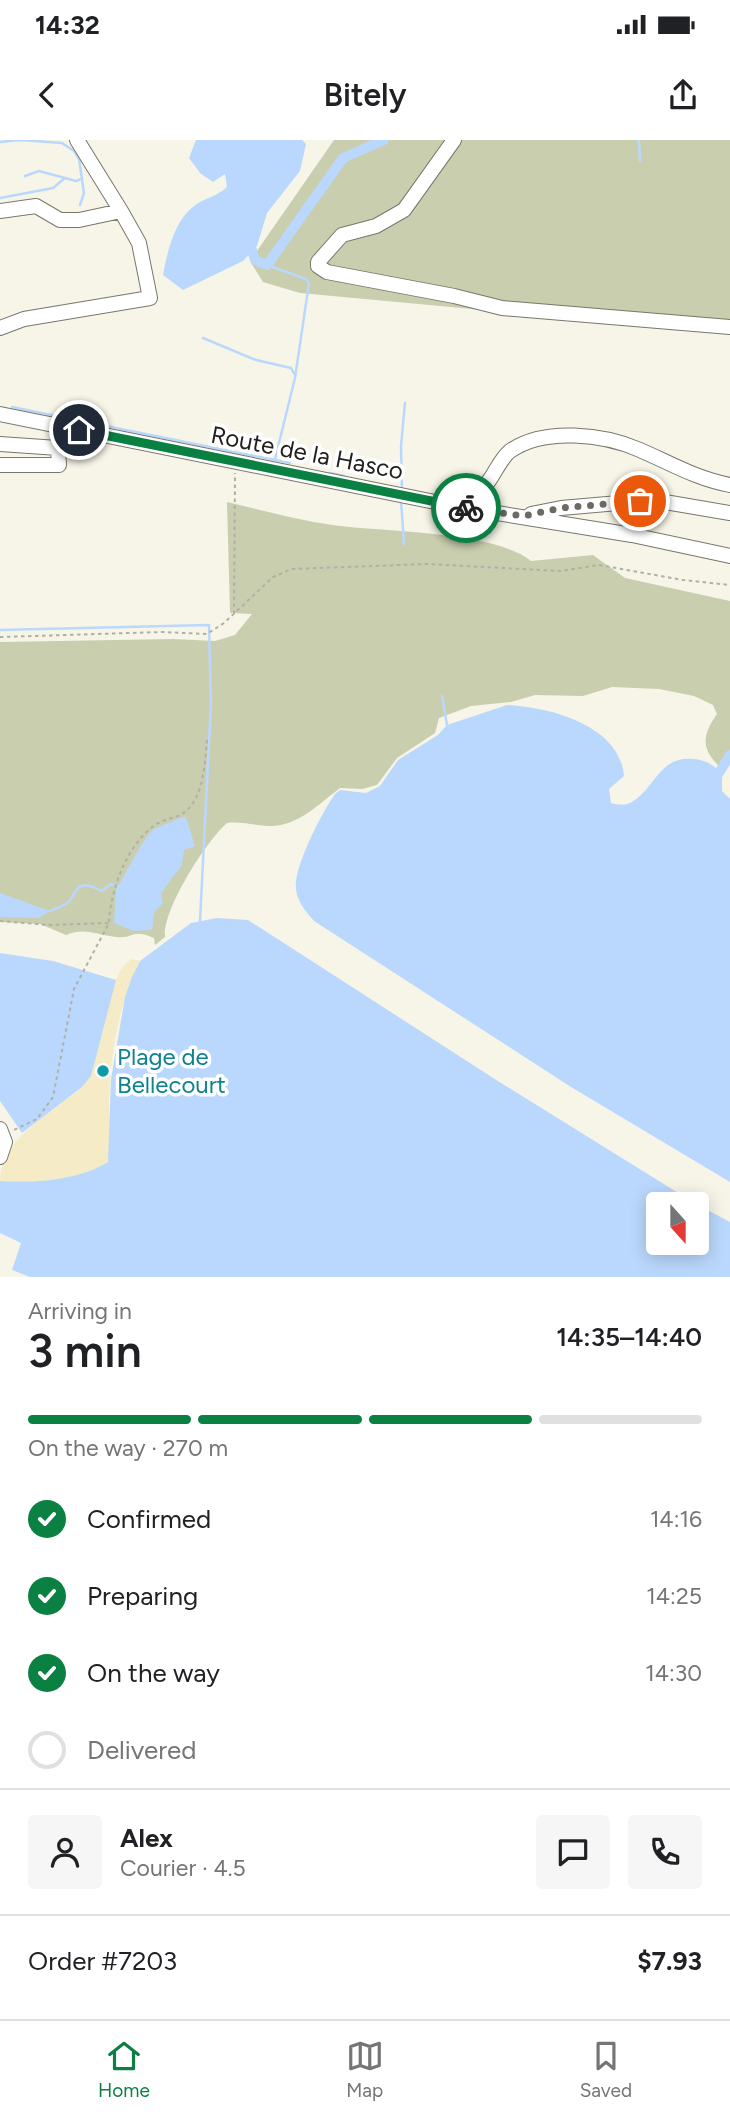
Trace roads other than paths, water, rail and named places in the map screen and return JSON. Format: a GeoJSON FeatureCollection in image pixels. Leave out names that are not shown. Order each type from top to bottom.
{"type":"FeatureCollection","features":[{"type":"Feature","properties":{"kind":"street"},"geometry":{"type":"LineString","coordinates":[[0,328],[24,319],[150,298],[139,243],[76,140]]}},
{"type":"Feature","properties":{"kind":"street"},"geometry":{"type":"LineString","coordinates":[[454,140],[404,210],[376,226],[342,234],[318,261],[318,266],[327,272],[454,296],[502,309],[730,327]]}},
{"type":"Feature","properties":{"kind":"street"},"geometry":{"type":"LineString","coordinates":[[0,211],[36,206],[60,220],[79,220],[121,211]]}},
{"type":"Feature","properties":{"kind":"street","name":"Route de la Hasco"},"geometry":{"type":"LineString","coordinates":[[0,414],[460,507],[523,516],[730,556]]}},
{"type":"Feature","properties":{"kind":"street"},"geometry":{"type":"LineString","coordinates":[[460,507],[487,485],[508,452],[534,440],[572,436],[611,441],[640,450],[692,475],[730,485]]}},
{"type":"Feature","properties":{"kind":"street"},"geometry":{"type":"LineString","coordinates":[[0,444],[58,448],[59,465],[0,465]]}},
{"type":"Feature","properties":{"kind":"street"},"geometry":{"type":"LineString","coordinates":[[523,516],[561,508],[653,500],[730,513]]}},
{"type":"Feature","properties":{"kind":"street"},"geometry":{"type":"LineString","coordinates":[[0,1157],[5,1142],[1,1130]]}},
{"type":"Feature","properties":{"kind":"water"},"geometry":{"type":"Polygon","coordinates":[[[196,140],[302,140],[306,144],[300,171],[267,213],[257,246],[243,261],[183,290],[163,275],[176,229],[187,212],[227,187],[225,174],[213,182],[200,173],[189,158],[196,140]]]}},
{"type":"Feature","properties":{"kind":"water"},"geometry":{"type":"Polygon","coordinates":[[[507,705],[542,710],[580,722],[610,744],[620,758],[624,776],[609,789],[611,803],[622,805],[632,802],[666,767],[683,759],[706,762],[722,774],[722,791],[730,799],[730,1182],[571,1087],[314,921],[300,903],[296,881],[301,861],[317,824],[335,794],[340,790],[366,793],[380,786],[398,760],[438,735],[447,725],[507,705]]]}},
{"type":"Feature","properties":{"kind":"water"},"geometry":{"type":"Polygon","coordinates":[[[186,817],[195,846],[184,850],[182,865],[161,893],[163,903],[154,913],[152,930],[134,931],[114,923],[116,890],[141,845],[152,830],[186,817]]]}},
{"type":"Feature","properties":{"kind":"water"},"geometry":{"type":"Polygon","coordinates":[[[0,893],[50,911],[39,918],[0,917],[0,893]]]}},
{"type":"Feature","properties":{"kind":"water"},"geometry":{"type":"Polygon","coordinates":[[[217,918],[248,920],[677,1192],[646,1192],[646,1255],[709,1255],[709,1211],[730,1222],[730,1277],[30,1277],[12,1270],[21,1243],[0,1233],[0,1181],[27,1182],[69,1177],[108,1162],[111,1079],[125,997],[140,961],[191,923],[217,918]]]}},
{"type":"Feature","properties":{"kind":"water"},"geometry":{"type":"Polygon","coordinates":[[[0,953],[53,961],[116,980],[91,1076],[82,1087],[22,1133],[0,1101],[0,953]]]}},
{"type":"Feature","properties":{"kind":"waterway"},"geometry":{"type":"LineString","coordinates":[[21,140],[62,143],[74,151],[79,159],[84,193],[80,205]]}},
{"type":"Feature","properties":{"kind":"waterway"},"geometry":{"type":"LineString","coordinates":[[0,142],[21,140]]}},
{"type":"Feature","properties":{"kind":"waterway"},"geometry":{"type":"LineString","coordinates":[[252,250],[255,260],[267,265],[343,158],[384,140]]}},
{"type":"Feature","properties":{"kind":"waterway"},"geometry":{"type":"LineString","coordinates":[[639,140],[640,161]]}},
{"type":"Feature","properties":{"kind":"waterway"},"geometry":{"type":"LineString","coordinates":[[25,176],[39,171],[76,181],[81,179]]}},
{"type":"Feature","properties":{"kind":"waterway"},"geometry":{"type":"LineString","coordinates":[[0,198],[53,188],[65,178]]}},
{"type":"Feature","properties":{"kind":"waterway"},"geometry":{"type":"LineString","coordinates":[[267,265],[306,279],[309,283],[295,378],[275,459]]}},
{"type":"Feature","properties":{"kind":"waterway"},"geometry":{"type":"LineString","coordinates":[[203,338],[256,360],[291,368],[295,375]]}},
{"type":"Feature","properties":{"kind":"waterway"},"geometry":{"type":"LineString","coordinates":[[402,490],[401,446],[405,403]]}},
{"type":"Feature","properties":{"kind":"waterway"},"geometry":{"type":"LineString","coordinates":[[12,407],[290,463]]}},
{"type":"Feature","properties":{"kind":"waterway"},"geometry":{"type":"LineString","coordinates":[[330,473],[344,476]]}},
{"type":"Feature","properties":{"kind":"waterway"},"geometry":{"type":"LineString","coordinates":[[401,501],[404,544]]}},
{"type":"Feature","properties":{"kind":"waterway"},"geometry":{"type":"LineString","coordinates":[[0,630],[209,625],[211,703],[200,921]]}},
{"type":"Feature","properties":{"kind":"waterway"},"geometry":{"type":"LineString","coordinates":[[442,696],[447,725]]}},
{"type":"Feature","properties":{"kind":"waterway"},"geometry":{"type":"LineString","coordinates":[[714,781],[730,755]]}},
{"type":"Feature","properties":{"kind":"waterway"},"geometry":{"type":"LineString","coordinates":[[50,911],[70,901],[80,886],[102,891],[111,884],[118,886]]}},
{"type":"Feature","properties":{"kind":"place","name":"Plage de Bellecourt"},"geometry":{"type":"Point","coordinates":[103,1071]}}]}
